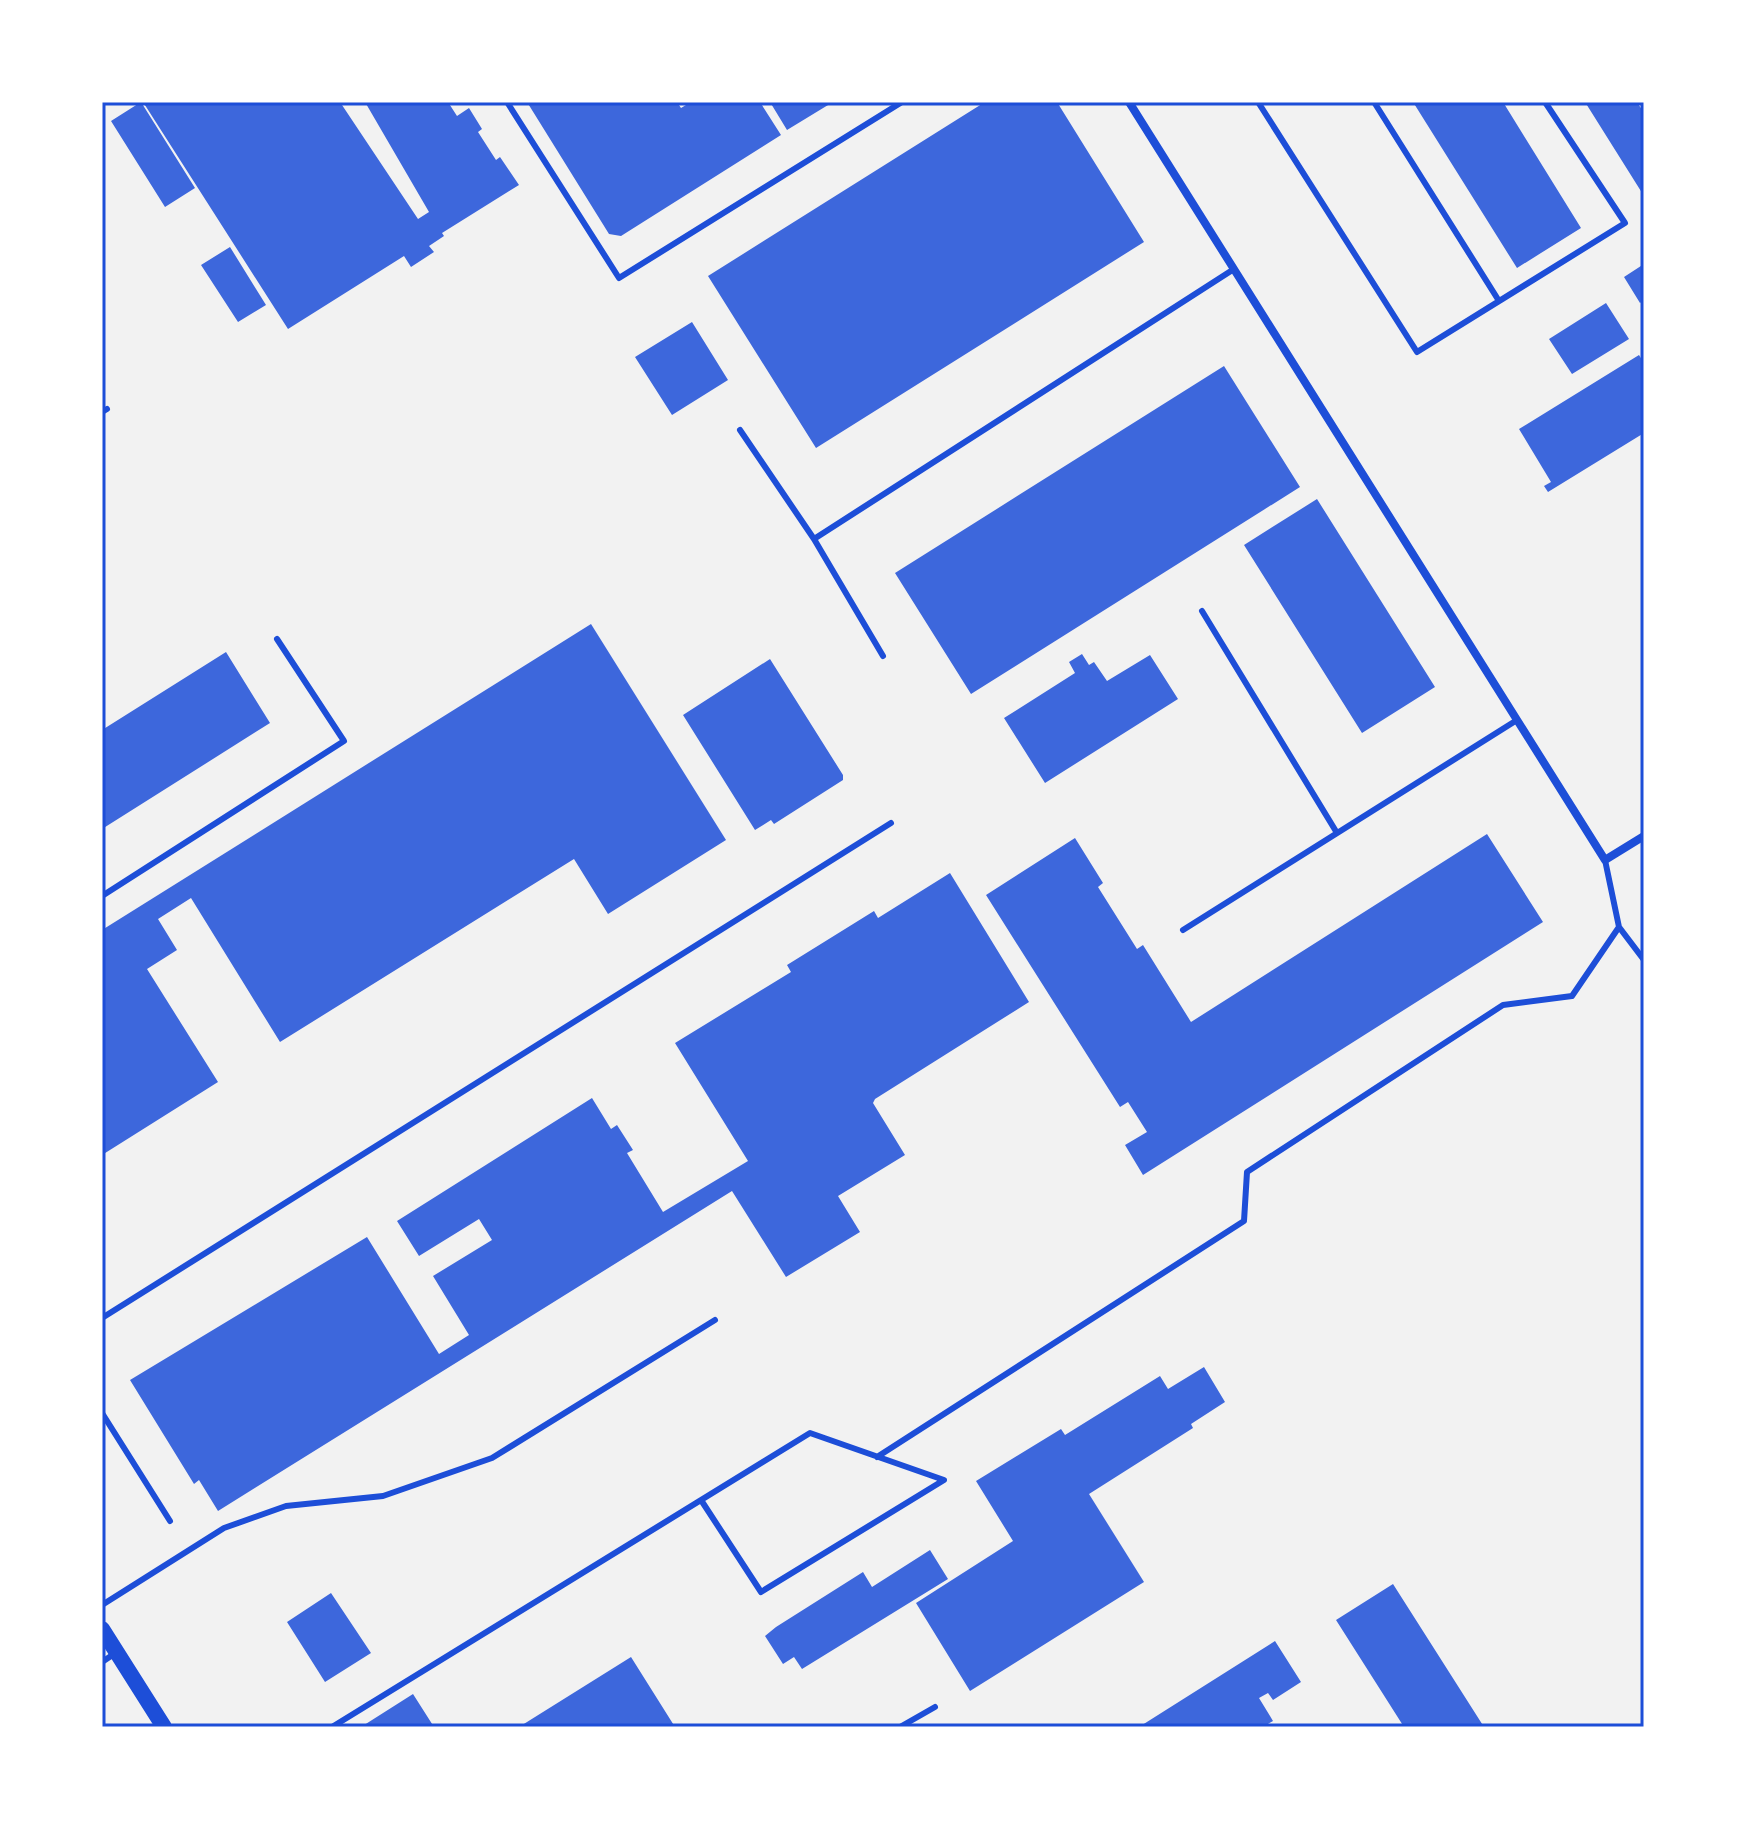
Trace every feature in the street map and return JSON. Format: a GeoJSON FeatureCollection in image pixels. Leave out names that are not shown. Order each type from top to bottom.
{"type":"FeatureCollection","features":[{"type":"Feature","properties":{"kind":"main road"},"geometry":{"type":"LineString","coordinates":[[102,1629],[109,1657],[164,1727]]}},
{"type":"Feature","properties":{"kind":"street"},"geometry":{"type":"LineString","coordinates":[[1129,102],[1605,860],[1644,836]]}},
{"type":"Feature","properties":{"kind":"lane"},"geometry":{"type":"LineString","coordinates":[[507,102],[619,278],[902,102]]}},
{"type":"Feature","properties":{"kind":"lane"},"geometry":{"type":"LineString","coordinates":[[1258,102],[1417,352],[1625,223],[1545,102]]}},
{"type":"Feature","properties":{"kind":"lane"},"geometry":{"type":"LineString","coordinates":[[1374,102],[1499,301]]}},
{"type":"Feature","properties":{"kind":"lane"},"geometry":{"type":"LineString","coordinates":[[814,539],[1234,269]]}},
{"type":"Feature","properties":{"kind":"lane"},"geometry":{"type":"LineString","coordinates":[[740,430],[814,539],[883,656]]}},
{"type":"Feature","properties":{"kind":"lane"},"geometry":{"type":"LineString","coordinates":[[1202,611],[1337,833]]}},
{"type":"Feature","properties":{"kind":"lane"},"geometry":{"type":"LineString","coordinates":[[102,896],[344,741],[277,639]]}},
{"type":"Feature","properties":{"kind":"lane"},"geometry":{"type":"LineString","coordinates":[[1183,930],[1517,720]]}},
{"type":"Feature","properties":{"kind":"lane"},"geometry":{"type":"LineString","coordinates":[[102,1318],[891,823]]}},
{"type":"Feature","properties":{"kind":"lane"},"geometry":{"type":"LineString","coordinates":[[1605,860],[1619,927],[1644,960]]}},
{"type":"Feature","properties":{"kind":"lane"},"geometry":{"type":"LineString","coordinates":[[877,1457],[1244,1221],[1247,1172],[1503,1005],[1572,996],[1619,927]]}},
{"type":"Feature","properties":{"kind":"lane"},"geometry":{"type":"LineString","coordinates":[[102,1605],[224,1528],[286,1506],[383,1496],[492,1458],[715,1320]]}},
{"type":"Feature","properties":{"kind":"lane"},"geometry":{"type":"LineString","coordinates":[[102,1413],[170,1521]]}},
{"type":"Feature","properties":{"kind":"lane"},"geometry":{"type":"LineString","coordinates":[[332,1727],[701,1500],[810,1433],[944,1480],[761,1592],[701,1500]]}},
{"type":"Feature","properties":{"kind":"lane"},"geometry":{"type":"LineString","coordinates":[[900,1727],[935,1707]]}},
{"type":"Feature","properties":{"kind":"building"},"geometry":{"type":"Polygon","coordinates":[[[141,102],[195,188],[165,207],[111,121],[141,102]]]}},
{"type":"Feature","properties":{"kind":"building"},"geometry":{"type":"Polygon","coordinates":[[[143,102],[340,102],[418,219],[429,212],[365,102],[448,102],[457,116],[469,108],[482,129],[478,132],[496,160],[500,157],[519,185],[442,233],[444,236],[429,246],[434,252],[411,267],[404,256],[288,329],[143,102]]]}},
{"type":"Feature","properties":{"kind":"building"},"geometry":{"type":"Polygon","coordinates":[[[527,102],[677,102],[681,108],[691,102],[760,102],[781,135],[621,236],[609,234],[527,102]]]}},
{"type":"Feature","properties":{"kind":"building"},"geometry":{"type":"Polygon","coordinates":[[[770,102],[833,102],[787,130],[770,102]]]}},
{"type":"Feature","properties":{"kind":"building"},"geometry":{"type":"Polygon","coordinates":[[[985,102],[1057,102],[1144,242],[816,448],[708,276],[985,102]]]}},
{"type":"Feature","properties":{"kind":"building"},"geometry":{"type":"Polygon","coordinates":[[[1413,102],[1503,102],[1581,228],[1517,268],[1413,102]]]}},
{"type":"Feature","properties":{"kind":"building"},"geometry":{"type":"Polygon","coordinates":[[[1585,102],[1637,102],[1644,113],[1644,196],[1585,102]]]}},
{"type":"Feature","properties":{"kind":"building"},"geometry":{"type":"Polygon","coordinates":[[[230,247],[266,305],[238,322],[201,265],[230,247]]]}},
{"type":"Feature","properties":{"kind":"building"},"geometry":{"type":"Polygon","coordinates":[[[1644,264],[1644,300],[1640,303],[1624,277],[1644,264]]]}},
{"type":"Feature","properties":{"kind":"building"},"geometry":{"type":"Polygon","coordinates":[[[1606,303],[1629,339],[1572,374],[1549,339],[1606,303]]]}},
{"type":"Feature","properties":{"kind":"building"},"geometry":{"type":"Polygon","coordinates":[[[692,322],[728,380],[672,415],[635,357],[692,322]]]}},
{"type":"Feature","properties":{"kind":"building"},"geometry":{"type":"Polygon","coordinates":[[[1639,355],[1644,363],[1644,433],[1548,492],[1544,486],[1551,482],[1519,429],[1639,355]]]}},
{"type":"Feature","properties":{"kind":"building"},"geometry":{"type":"Polygon","coordinates":[[[1224,366],[1300,487],[971,694],[895,573],[1224,366]]]}},
{"type":"Feature","properties":{"kind":"building"},"geometry":{"type":"Polygon","coordinates":[[[1317,499],[1435,687],[1362,733],[1244,545],[1317,499]]]}},
{"type":"Feature","properties":{"kind":"building"},"geometry":{"type":"Polygon","coordinates":[[[591,624],[726,840],[608,914],[574,859],[280,1042],[191,898],[158,919],[177,950],[147,969],[218,1082],[102,1155],[102,930],[591,624]]]}},
{"type":"Feature","properties":{"kind":"building"},"geometry":{"type":"Polygon","coordinates":[[[226,652],[270,723],[102,829],[102,730],[226,652]]]}},
{"type":"Feature","properties":{"kind":"building"},"geometry":{"type":"Polygon","coordinates":[[[1082,654],[1089,665],[1094,662],[1107,681],[1150,655],[1178,699],[1045,783],[1004,718],[1075,673],[1069,662],[1082,654]]]}},
{"type":"Feature","properties":{"kind":"building"},"geometry":{"type":"Polygon","coordinates":[[[770,659],[843,775],[843,780],[774,824],[771,820],[755,830],[683,715],[770,659]]]}},
{"type":"Feature","properties":{"kind":"building"},"geometry":{"type":"Polygon","coordinates":[[[1487,834],[1543,922],[1143,1175],[1125,1145],[1147,1132],[1128,1102],[1120,1107],[986,895],[1075,838],[1103,883],[1098,887],[1137,949],[1143,945],[1191,1022],[1487,834]]]}},
{"type":"Feature","properties":{"kind":"building"},"geometry":{"type":"Polygon","coordinates":[[[950,873],[1029,1002],[875,1099],[873,1103],[905,1155],[838,1196],[860,1232],[786,1277],[732,1191],[218,1511],[199,1480],[194,1484],[130,1380],[367,1237],[439,1354],[469,1335],[433,1276],[492,1240],[479,1219],[419,1256],[397,1221],[592,1098],[611,1129],[617,1125],[633,1150],[627,1153],[663,1212],[748,1161],[675,1043],[791,972],[787,965],[874,911],[878,918],[950,873]]]}},
{"type":"Feature","properties":{"kind":"building"},"geometry":{"type":"Polygon","coordinates":[[[1204,1367],[1225,1402],[1191,1424],[1193,1428],[1089,1494],[1144,1582],[970,1691],[916,1603],[1013,1541],[976,1481],[1061,1429],[1065,1435],[1160,1376],[1168,1389],[1204,1367]]]}},
{"type":"Feature","properties":{"kind":"building"},"geometry":{"type":"Polygon","coordinates":[[[930,1550],[948,1579],[802,1669],[794,1657],[783,1664],[765,1636],[863,1572],[872,1587],[930,1550]]]}},
{"type":"Feature","properties":{"kind":"building"},"geometry":{"type":"Polygon","coordinates":[[[1393,1584],[1484,1727],[1404,1727],[1336,1620],[1393,1584]]]}},
{"type":"Feature","properties":{"kind":"building"},"geometry":{"type":"Polygon","coordinates":[[[331,1593],[371,1653],[325,1682],[287,1622],[331,1593]]]}},
{"type":"Feature","properties":{"kind":"building"},"geometry":{"type":"Polygon","coordinates":[[[1275,1641],[1301,1682],[1273,1700],[1268,1693],[1259,1698],[1273,1721],[1263,1727],[1139,1727],[1275,1641]]]}},
{"type":"Feature","properties":{"kind":"building"},"geometry":{"type":"Polygon","coordinates":[[[631,1657],[675,1727],[519,1727],[631,1657]]]}},
{"type":"Feature","properties":{"kind":"building"},"geometry":{"type":"Polygon","coordinates":[[[413,1694],[434,1727],[361,1727],[413,1694]]]}}]}
